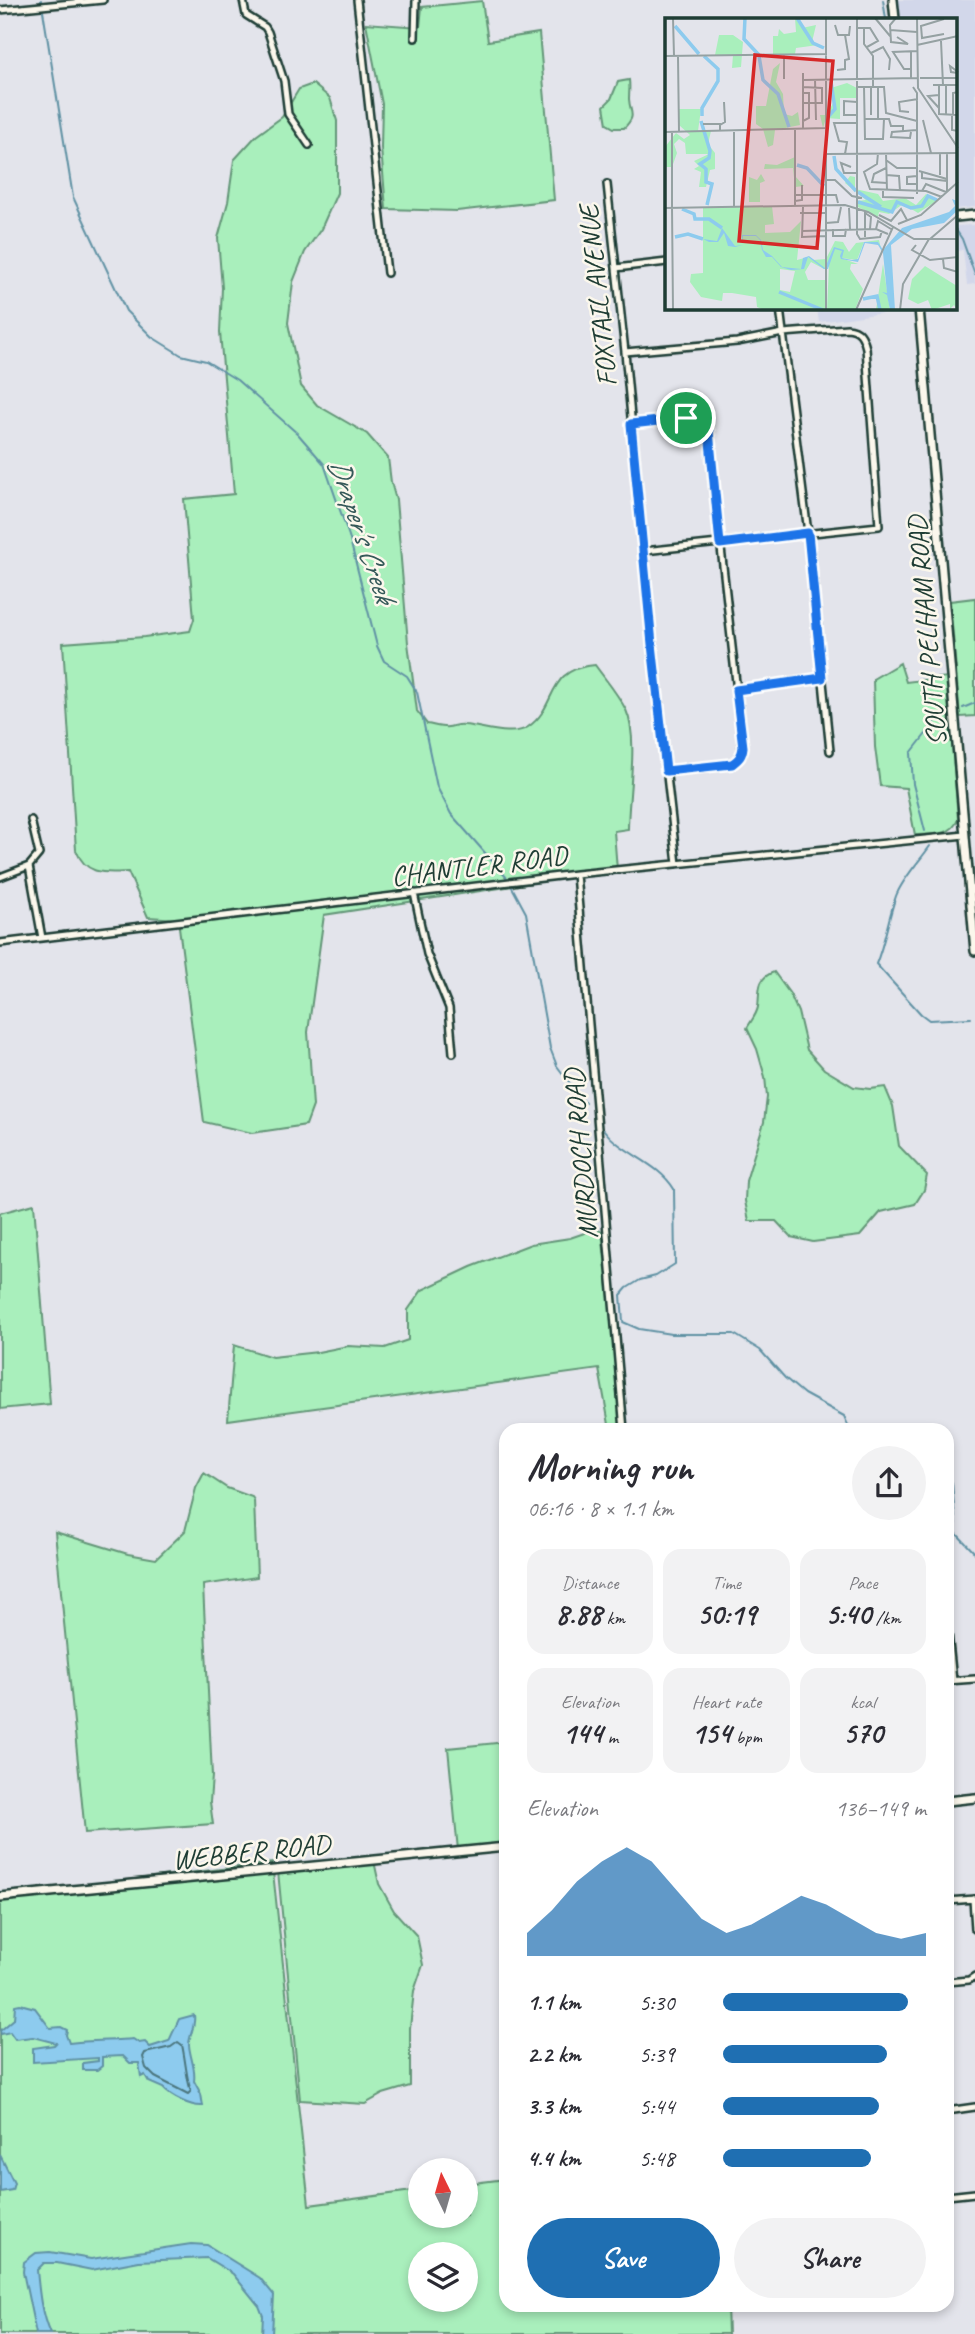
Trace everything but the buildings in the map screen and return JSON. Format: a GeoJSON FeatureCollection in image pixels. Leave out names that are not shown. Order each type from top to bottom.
{"type":"FeatureCollection","features":[{"type":"Feature","properties":{"kind":"main road"},"geometry":{"type":"LineString","coordinates":[[893,0],[895,18]]}},
{"type":"Feature","properties":{"kind":"main road","name":"SOUTH PELHAM ROAD"},"geometry":{"type":"LineString","coordinates":[[919,310],[975,951]]}},
{"type":"Feature","properties":{"kind":"main road"},"geometry":{"type":"LineString","coordinates":[[954,1800],[975,1798]]}},
{"type":"Feature","properties":{"kind":"main road","name":"WEBBER ROAD"},"geometry":{"type":"LineString","coordinates":[[0,1897],[499,1848]]}},
{"type":"Feature","properties":{"kind":"street"},"geometry":{"type":"LineString","coordinates":[[0,10],[103,0]]}},
{"type":"Feature","properties":{"kind":"street"},"geometry":{"type":"LineString","coordinates":[[243,0],[246,15],[265,27],[268,32],[284,81],[288,114],[309,145]]}},
{"type":"Feature","properties":{"kind":"street"},"geometry":{"type":"LineString","coordinates":[[357,0],[387,273]]}},
{"type":"Feature","properties":{"kind":"street"},"geometry":{"type":"LineString","coordinates":[[415,38],[416,0]]}},
{"type":"Feature","properties":{"kind":"street","name":"FOXTAIL AVENUE"},"geometry":{"type":"LineString","coordinates":[[607,184],[652,644],[677,864]]}},
{"type":"Feature","properties":{"kind":"street"},"geometry":{"type":"LineString","coordinates":[[616,268],[665,262]]}},
{"type":"Feature","properties":{"kind":"street"},"geometry":{"type":"LineString","coordinates":[[780,310],[808,533],[830,751]]}},
{"type":"Feature","properties":{"kind":"street"},"geometry":{"type":"LineString","coordinates":[[625,352],[737,342],[783,333],[854,328],[863,335],[866,348],[879,526],[644,551]]}},
{"type":"Feature","properties":{"kind":"street"},"geometry":{"type":"LineString","coordinates":[[631,424],[696,418],[704,419],[707,423],[743,747],[742,755],[732,764],[666,771]]}},
{"type":"Feature","properties":{"kind":"street"},"geometry":{"type":"LineString","coordinates":[[736,690],[822,678]]}},
{"type":"Feature","properties":{"kind":"street"},"geometry":{"type":"LineString","coordinates":[[0,877],[29,866],[38,854],[31,820]]}},
{"type":"Feature","properties":{"kind":"street","name":"CHANTLER ROAD"},"geometry":{"type":"LineString","coordinates":[[0,943],[576,874],[965,835]]}},
{"type":"Feature","properties":{"kind":"street"},"geometry":{"type":"LineString","coordinates":[[29,866],[42,938]]}},
{"type":"Feature","properties":{"kind":"street","name":"MURDOCH ROAD"},"geometry":{"type":"LineString","coordinates":[[576,874],[623,1423]]}},
{"type":"Feature","properties":{"kind":"street"},"geometry":{"type":"LineString","coordinates":[[414,893],[427,954],[449,1008],[453,1053]]}},
{"type":"Feature","properties":{"kind":"street"},"geometry":{"type":"LineString","coordinates":[[954,1681],[975,1679]]}},
{"type":"Feature","properties":{"kind":"street"},"geometry":{"type":"LineString","coordinates":[[954,1900],[974,1899],[975,1929]]}},
{"type":"Feature","properties":{"kind":"street"},"geometry":{"type":"LineString","coordinates":[[954,1981],[969,1980],[975,1976]]}},
{"type":"Feature","properties":{"kind":"street"},"geometry":{"type":"LineString","coordinates":[[954,2110],[975,2107]]}},
{"type":"Feature","properties":{"kind":"street"},"geometry":{"type":"LineString","coordinates":[[954,2195],[975,2193]]}},
{"type":"Feature","properties":{"kind":"shaded area"},"geometry":{"type":"Polygon","coordinates":[[[899,0],[975,0],[975,207],[958,209],[958,18],[900,18],[899,0]]]}},
{"type":"Feature","properties":{"kind":"shaded area"},"geometry":{"type":"Polygon","coordinates":[[[975,225],[975,284],[967,285],[963,250],[958,251],[958,226],[975,225]]]}},
{"type":"Feature","properties":{"kind":"shaded area"},"geometry":{"type":"Polygon","coordinates":[[[817,310],[905,310],[819,322],[817,310]]]}},
{"type":"Feature","properties":{"kind":"green space"},"geometry":{"type":"Polygon","coordinates":[[[482,1],[488,41],[539,33],[554,200],[457,211],[386,209],[381,148],[382,104],[366,23],[420,27],[422,7],[482,1]]]}},
{"type":"Feature","properties":{"kind":"green space"},"geometry":{"type":"Polygon","coordinates":[[[629,80],[632,117],[624,128],[614,128],[607,124],[604,106],[611,99],[618,82],[629,80]]]}},
{"type":"Feature","properties":{"kind":"green space"},"geometry":{"type":"Polygon","coordinates":[[[313,84],[330,98],[337,121],[337,193],[321,229],[305,252],[293,282],[288,323],[301,386],[317,405],[367,434],[388,458],[396,500],[408,643],[417,711],[427,724],[441,727],[462,725],[505,731],[521,730],[538,718],[567,673],[595,665],[626,710],[632,736],[632,768],[628,829],[614,831],[617,870],[324,915],[308,1032],[313,1106],[306,1125],[252,1133],[204,1122],[178,919],[148,917],[128,872],[91,869],[85,865],[76,850],[63,643],[190,631],[194,619],[184,499],[234,494],[220,332],[222,288],[218,238],[228,202],[234,160],[256,136],[282,117],[299,89],[313,84]]]}},
{"type":"Feature","properties":{"kind":"green space"},"geometry":{"type":"Polygon","coordinates":[[[975,598],[975,716],[960,717],[950,601],[975,598]]]}},
{"type":"Feature","properties":{"kind":"green space"},"geometry":{"type":"Polygon","coordinates":[[[900,663],[906,682],[947,677],[958,819],[946,832],[915,835],[906,788],[880,786],[875,747],[873,679],[900,663]]]}},
{"type":"Feature","properties":{"kind":"green space"},"geometry":{"type":"Polygon","coordinates":[[[774,972],[790,994],[798,1012],[807,1050],[824,1069],[854,1087],[885,1087],[893,1106],[899,1146],[927,1175],[924,1190],[915,1204],[881,1212],[860,1236],[813,1242],[791,1237],[776,1221],[749,1221],[745,1201],[746,1181],[764,1122],[767,1097],[765,1077],[757,1049],[747,1028],[757,1010],[762,982],[774,972]]]}},
{"type":"Feature","properties":{"kind":"green space"},"geometry":{"type":"Polygon","coordinates":[[[34,1204],[50,1404],[0,1409],[0,1213],[34,1204]]]}},
{"type":"Feature","properties":{"kind":"green space"},"geometry":{"type":"Polygon","coordinates":[[[593,1230],[602,1231],[622,1423],[609,1423],[599,1369],[228,1420],[234,1345],[272,1357],[348,1346],[385,1348],[408,1340],[408,1310],[422,1290],[471,1267],[531,1244],[570,1238],[593,1230]]]}},
{"type":"Feature","properties":{"kind":"green space"},"geometry":{"type":"Polygon","coordinates":[[[204,1473],[227,1488],[254,1500],[257,1577],[203,1585],[213,1824],[85,1833],[55,1532],[128,1554],[156,1559],[185,1531],[196,1488],[204,1473]]]}},
{"type":"Feature","properties":{"kind":"green space"},"geometry":{"type":"Polygon","coordinates":[[[499,1743],[499,1843],[458,1850],[448,1748],[499,1743]]]}},
{"type":"Feature","properties":{"kind":"green space"},"geometry":{"type":"Polygon","coordinates":[[[374,1861],[379,1884],[394,1911],[417,1936],[423,1965],[414,1991],[410,2028],[410,2086],[383,2094],[365,2104],[300,2100],[278,1871],[374,1861]]]}},
{"type":"Feature","properties":{"kind":"green space"},"geometry":{"type":"Polygon","coordinates":[[[272,1863],[309,2205],[408,2192],[408,2228],[478,2228],[478,2182],[499,2180],[499,2312],[727,2312],[728,2334],[0,2334],[0,1895],[272,1863]]]}},
{"type":"Feature","properties":{"kind":"water"},"geometry":{"type":"Polygon","coordinates":[[[15,2005],[35,2008],[50,2028],[61,2027],[67,2030],[69,2043],[133,2039],[139,2043],[145,2042],[150,2047],[169,2041],[179,2019],[194,2015],[189,2045],[194,2081],[201,2094],[203,2106],[182,2101],[149,2082],[145,2075],[141,2077],[139,2063],[130,2063],[123,2056],[102,2057],[102,2066],[97,2070],[83,2070],[83,2063],[98,2061],[98,2058],[33,2062],[33,2048],[56,2043],[33,2037],[15,2039],[10,2032],[1,2034],[0,2031],[14,2019],[15,2005]]]}},
{"type":"Feature","properties":{"kind":"water"},"geometry":{"type":"Polygon","coordinates":[[[0,2155],[14,2183],[12,2190],[0,2192],[0,2155]]]}},
{"type":"Feature","properties":{"kind":"water"},"geometry":{"type":"Polygon","coordinates":[[[191,2244],[207,2245],[260,2278],[274,2295],[272,2334],[262,2334],[263,2316],[259,2306],[233,2274],[207,2258],[139,2261],[92,2270],[44,2263],[37,2270],[42,2311],[50,2334],[36,2334],[23,2272],[24,2262],[36,2253],[50,2252],[91,2259],[191,2244]]]}},
{"type":"Feature","properties":{"kind":"waterway","name":"Draper's Creek"},"geometry":{"type":"LineString","coordinates":[[883,0],[886,18]]}},
{"type":"Feature","properties":{"kind":"waterway","name":"Draper's Creek"},"geometry":{"type":"LineString","coordinates":[[43,11],[73,197],[126,311],[152,337],[181,355],[206,361],[237,380],[298,434],[324,464],[349,536],[377,646],[384,661],[407,676],[417,692],[437,787],[451,814],[507,878]]}},
{"type":"Feature","properties":{"kind":"waterway","name":"Draper's Creek"},"geometry":{"type":"LineString","coordinates":[[958,233],[975,275]]}},
{"type":"Feature","properties":{"kind":"waterway","name":"Draper's Creek"},"geometry":{"type":"LineString","coordinates":[[963,708],[975,703]]}},
{"type":"Feature","properties":{"kind":"waterway","name":"Draper's Creek"},"geometry":{"type":"LineString","coordinates":[[925,831],[913,784],[911,753],[936,721],[946,714]]}},
{"type":"Feature","properties":{"kind":"waterway","name":"Draper's Creek"},"geometry":{"type":"LineString","coordinates":[[930,846],[899,889],[876,964],[929,1020],[971,1018]]}},
{"type":"Feature","properties":{"kind":"waterway","name":"Draper's Creek"},"geometry":{"type":"LineString","coordinates":[[512,887],[526,913],[550,1048],[557,1066],[585,1103]]}},
{"type":"Feature","properties":{"kind":"waterway","name":"Draper's Creek"},"geometry":{"type":"LineString","coordinates":[[604,1130],[620,1146],[659,1172],[674,1189],[675,1264],[656,1276],[640,1280],[627,1288],[621,1295],[623,1322],[639,1329],[671,1334],[734,1334],[760,1350],[785,1378],[804,1394],[844,1416],[847,1423]]}},
{"type":"Feature","properties":{"kind":"waterway","name":"Draper's Creek"},"geometry":{"type":"LineString","coordinates":[[954,1508],[956,1533],[975,1553]]}},
{"type":"Feature","properties":{"kind":"route"},"geometry":{"type":"LineString","coordinates":[[686,418],[704,419],[707,423],[720,544],[808,533],[822,678],[736,690],[743,747],[738,760],[732,764],[666,771],[631,424],[686,418]]}}]}
